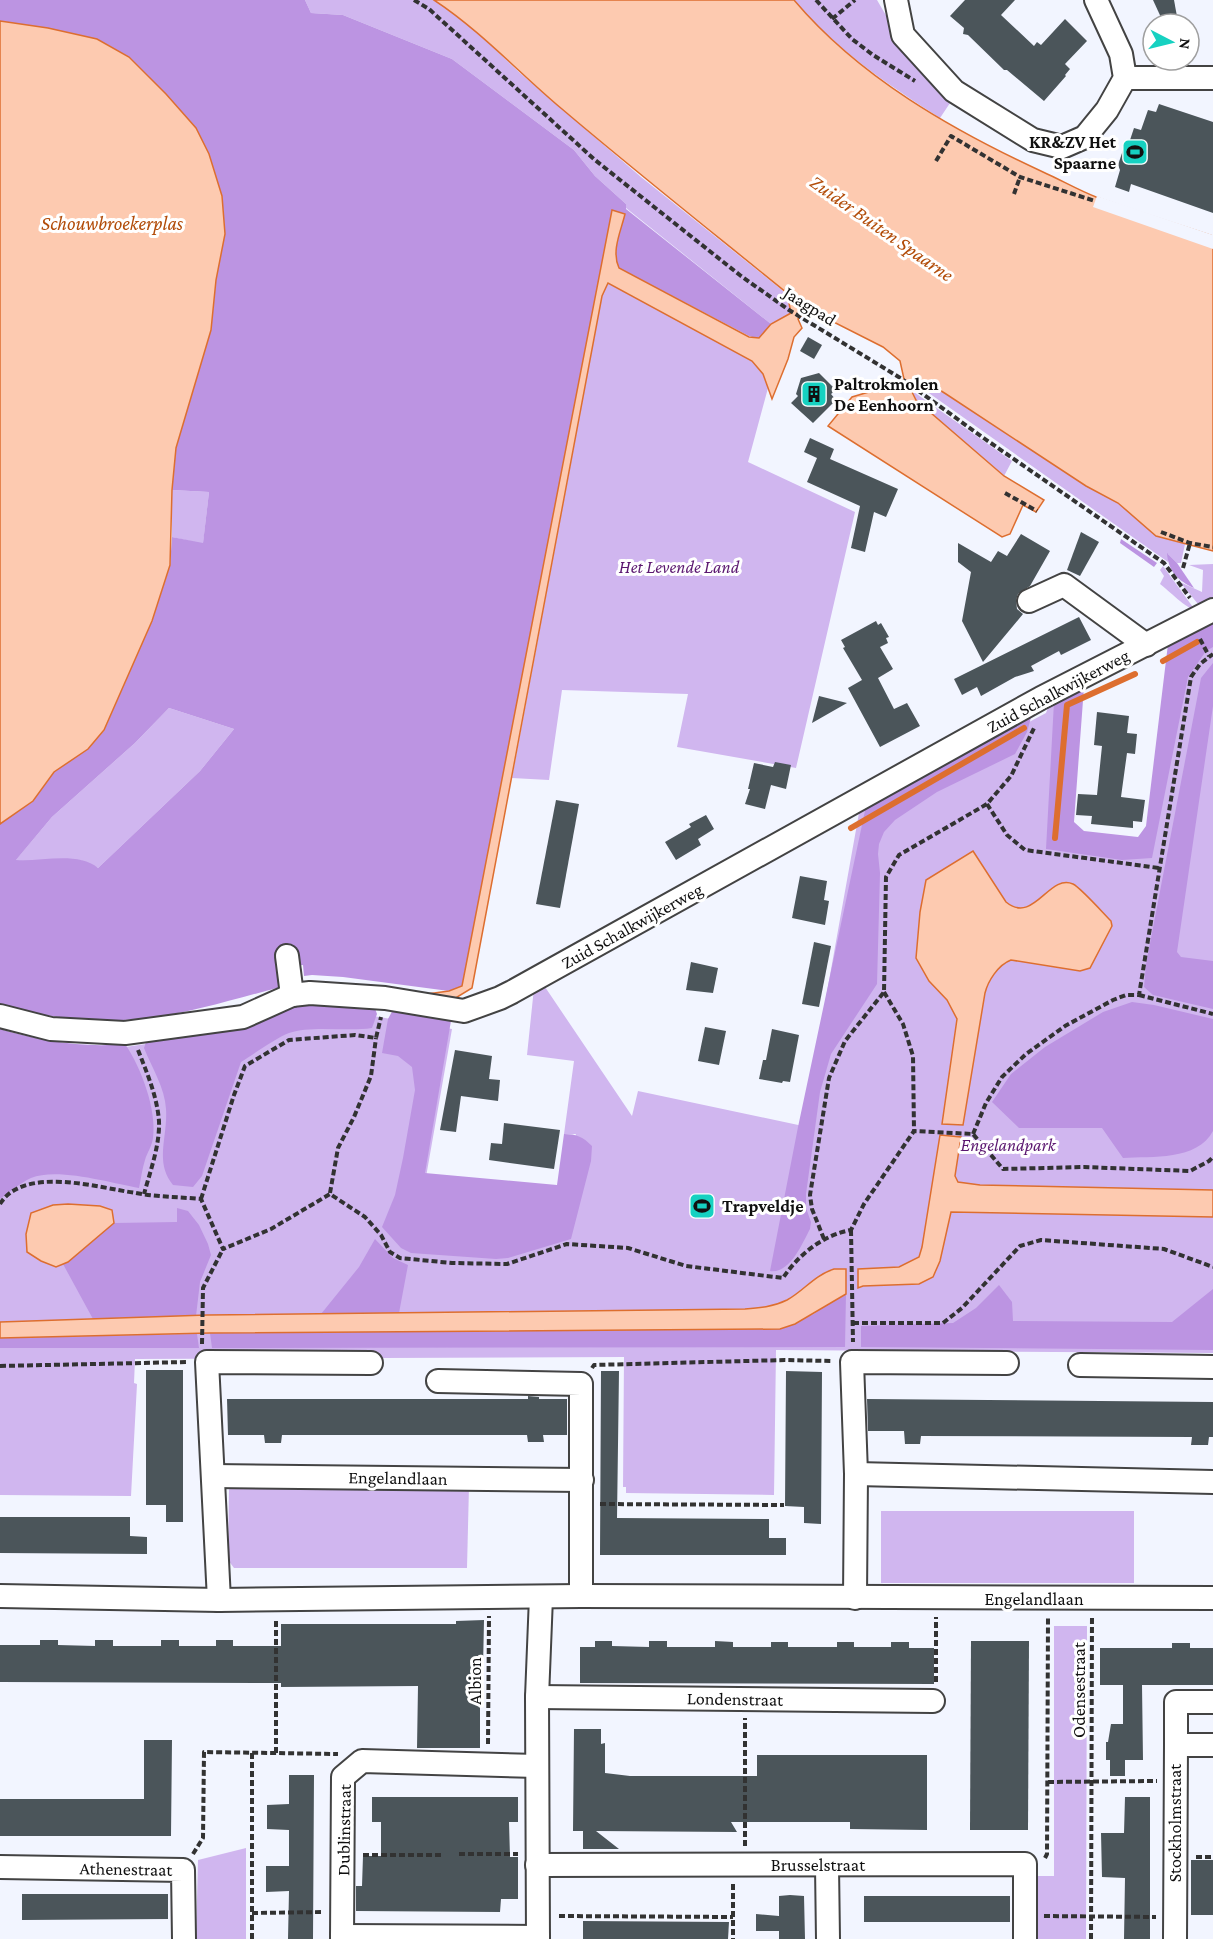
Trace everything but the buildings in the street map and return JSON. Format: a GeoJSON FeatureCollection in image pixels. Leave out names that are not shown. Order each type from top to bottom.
{"type":"FeatureCollection","features":[{"type":"Feature","properties":{"kind":"street"},"geometry":{"type":"LineString","coordinates":[[896,0],[903,35],[944,81],[964,97],[1033,140],[1062,147],[1085,137],[1107,110],[1125,78],[1121,54],[1096,0]]}},
{"type":"Feature","properties":{"kind":"street"},"geometry":{"type":"LineString","coordinates":[[1125,78],[1213,78]]}},
{"type":"Feature","properties":{"kind":"street"},"geometry":{"type":"LineString","coordinates":[[1029,601],[1064,585],[1146,645]]}},
{"type":"Feature","properties":{"kind":"street","name":"Zuid Schalkwijkerweg"},"geometry":{"type":"LineString","coordinates":[[0,1016],[51,1029],[131,1032],[243,1017],[292,995],[309,993],[385,999],[464,1011],[500,998],[1041,698],[1207,613]]}},
{"type":"Feature","properties":{"kind":"street"},"geometry":{"type":"LineString","coordinates":[[287,956],[292,995]]}},
{"type":"Feature","properties":{"kind":"street"},"geometry":{"type":"LineString","coordinates":[[219,1600],[205,1355],[371,1363]]}},
{"type":"Feature","properties":{"kind":"street"},"geometry":{"type":"LineString","coordinates":[[855,1598],[856,1474],[852,1362],[1007,1364]]}},
{"type":"Feature","properties":{"kind":"street"},"geometry":{"type":"LineString","coordinates":[[1080,1365],[1213,1367]]}},
{"type":"Feature","properties":{"kind":"street"},"geometry":{"type":"LineString","coordinates":[[438,1381],[581,1384],[581,1596]]}},
{"type":"Feature","properties":{"kind":"street"},"geometry":{"type":"LineString","coordinates":[[856,1474],[1213,1482]]}},
{"type":"Feature","properties":{"kind":"street","name":"Engelandlaan"},"geometry":{"type":"LineString","coordinates":[[213,1476],[582,1480]]}},
{"type":"Feature","properties":{"kind":"street","name":"Engelandlaan"},"geometry":{"type":"LineString","coordinates":[[0,1596],[219,1600],[581,1596],[1213,1598]]}},
{"type":"Feature","properties":{"kind":"street"},"geometry":{"type":"LineString","coordinates":[[342,1937],[537,1931],[537,1697],[541,1597]]}},
{"type":"Feature","properties":{"kind":"street","name":"Londenstraat"},"geometry":{"type":"LineString","coordinates":[[537,1697],[933,1701]]}},
{"type":"Feature","properties":{"kind":"street"},"geometry":{"type":"LineString","coordinates":[[1176,1744],[1176,1702],[1213,1702]]}},
{"type":"Feature","properties":{"kind":"street","name":"Stockholmstraat"},"geometry":{"type":"LineString","coordinates":[[1175,1928],[1176,1744],[1213,1745]]}},
{"type":"Feature","properties":{"kind":"street","name":"Dublinstraat"},"geometry":{"type":"LineString","coordinates":[[342,1937],[343,1777],[362,1761],[537,1766]]}},
{"type":"Feature","properties":{"kind":"street","name":"Brusselstraat"},"geometry":{"type":"LineString","coordinates":[[537,1860],[826,1866],[1025,1864]]}},
{"type":"Feature","properties":{"kind":"street"},"geometry":{"type":"LineString","coordinates":[[1025,1864],[1025,1939]]}},
{"type":"Feature","properties":{"kind":"street"},"geometry":{"type":"LineString","coordinates":[[826,1866],[828,1939]]}},
{"type":"Feature","properties":{"kind":"street","name":"Athenestraat"},"geometry":{"type":"LineString","coordinates":[[0,1867],[183,1870],[184,1939]]}},
{"type":"Feature","properties":{"kind":"path","name":"Jaagpad"},"geometry":{"type":"LineString","coordinates":[[414,0],[429,9],[594,160],[741,276],[801,318],[902,379],[985,440],[1164,563],[1207,613]]}},
{"type":"Feature","properties":{"kind":"path"},"geometry":{"type":"LineString","coordinates":[[816,0],[852,39],[921,85]]}},
{"type":"Feature","properties":{"kind":"path"},"geometry":{"type":"LineString","coordinates":[[832,19],[855,0]]}},
{"type":"Feature","properties":{"kind":"path"},"geometry":{"type":"LineString","coordinates":[[936,161],[951,136],[1020,177],[1095,201]]}},
{"type":"Feature","properties":{"kind":"path"},"geometry":{"type":"LineString","coordinates":[[1014,194],[1020,177]]}},
{"type":"Feature","properties":{"kind":"path"},"geometry":{"type":"LineString","coordinates":[[1005,493],[1037,511]]}},
{"type":"Feature","properties":{"kind":"path"},"geometry":{"type":"LineString","coordinates":[[1161,532],[1190,543],[1213,547]]}},
{"type":"Feature","properties":{"kind":"path"},"geometry":{"type":"LineString","coordinates":[[1183,568],[1190,543]]}},
{"type":"Feature","properties":{"kind":"path"},"geometry":{"type":"LineString","coordinates":[[1139,995],[1191,677],[1200,664],[1213,654]]}},
{"type":"Feature","properties":{"kind":"path"},"geometry":{"type":"LineString","coordinates":[[581,1384],[594,1365],[785,1360],[852,1362],[851,1230],[864,1204],[914,1131],[913,1056],[903,1024],[884,992],[886,877],[899,855],[987,804],[1011,776],[1034,730],[1041,698]]}},
{"type":"Feature","properties":{"kind":"path"},"geometry":{"type":"LineString","coordinates":[[987,804],[1007,835],[1024,850],[1159,868]]}},
{"type":"Feature","properties":{"kind":"path"},"geometry":{"type":"LineString","coordinates":[[824,1239],[812,1209],[810,1195],[829,1078],[845,1041],[884,992]]}},
{"type":"Feature","properties":{"kind":"path"},"geometry":{"type":"LineString","coordinates":[[973,1134],[986,1103],[1002,1077],[1026,1054],[1065,1026],[1113,1000],[1126,995],[1139,995],[1213,1014]]}},
{"type":"Feature","properties":{"kind":"path"},"geometry":{"type":"LineString","coordinates":[[0,1366],[205,1355],[203,1288],[223,1249],[271,1229],[330,1194],[338,1149],[371,1076],[376,1038],[385,999]]}},
{"type":"Feature","properties":{"kind":"path"},"geometry":{"type":"LineString","coordinates":[[131,1032],[151,1081],[159,1123],[155,1153],[144,1194]]}},
{"type":"Feature","properties":{"kind":"path"},"geometry":{"type":"LineString","coordinates":[[223,1249],[201,1199],[234,1095],[246,1066],[289,1040],[355,1035],[376,1038]]}},
{"type":"Feature","properties":{"kind":"path"},"geometry":{"type":"LineString","coordinates":[[914,1131],[973,1134],[1004,1169],[1084,1167],[1190,1171],[1213,1157]]}},
{"type":"Feature","properties":{"kind":"path"},"geometry":{"type":"LineString","coordinates":[[0,1204],[6,1195],[16,1189],[64,1181],[144,1194],[201,1199]]}},
{"type":"Feature","properties":{"kind":"path"},"geometry":{"type":"LineString","coordinates":[[330,1194],[365,1217],[381,1236],[390,1252],[400,1258],[452,1263],[507,1264],[567,1244],[628,1248],[686,1266],[783,1278],[793,1263],[824,1239],[851,1230]]}},
{"type":"Feature","properties":{"kind":"path"},"geometry":{"type":"LineString","coordinates":[[853,1323],[944,1323],[962,1308],[1020,1246],[1041,1240],[1164,1249],[1213,1267]]}},
{"type":"Feature","properties":{"kind":"path"},"geometry":{"type":"LineString","coordinates":[[582,1504],[784,1505]]}},
{"type":"Feature","properties":{"kind":"path","name":"Albion"},"geometry":{"type":"LineString","coordinates":[[488,1765],[489,1598]]}},
{"type":"Feature","properties":{"kind":"path"},"geometry":{"type":"LineString","coordinates":[[933,1701],[936,1684],[936,1598]]}},
{"type":"Feature","properties":{"kind":"path"},"geometry":{"type":"LineString","coordinates":[[276,1599],[276,1753]]}},
{"type":"Feature","properties":{"kind":"path"},"geometry":{"type":"LineString","coordinates":[[1025,1864],[1044,1859],[1047,1854],[1047,1599]]}},
{"type":"Feature","properties":{"kind":"path","name":"Odensestraat"},"geometry":{"type":"LineString","coordinates":[[1090,1939],[1093,1599]]}},
{"type":"Feature","properties":{"kind":"path"},"geometry":{"type":"LineString","coordinates":[[733,1939],[739,1865],[745,1699]]}},
{"type":"Feature","properties":{"kind":"path"},"geometry":{"type":"LineString","coordinates":[[183,1870],[203,1838],[204,1752],[336,1754],[362,1761]]}},
{"type":"Feature","properties":{"kind":"path"},"geometry":{"type":"LineString","coordinates":[[252,1752],[252,1939]]}},
{"type":"Feature","properties":{"kind":"path"},"geometry":{"type":"LineString","coordinates":[[1048,1782],[1176,1781]]}},
{"type":"Feature","properties":{"kind":"path"},"geometry":{"type":"LineString","coordinates":[[459,1854],[537,1860]]}},
{"type":"Feature","properties":{"kind":"path"},"geometry":{"type":"LineString","coordinates":[[343,1855],[441,1855]]}},
{"type":"Feature","properties":{"kind":"path"},"geometry":{"type":"LineString","coordinates":[[252,1913],[342,1912]]}},
{"type":"Feature","properties":{"kind":"path"},"geometry":{"type":"LineString","coordinates":[[1025,1915],[1091,1916],[1175,1928]]}},
{"type":"Feature","properties":{"kind":"path"},"geometry":{"type":"LineString","coordinates":[[537,1931],[733,1917]]}},
{"type":"Feature","properties":{"kind":"green space"},"geometry":{"type":"Polygon","coordinates":[[[305,0],[434,0],[463,19],[520,73],[641,177],[787,294],[791,313],[771,324],[626,208],[626,204],[595,176],[574,150],[452,59],[343,15],[311,13],[305,0]]]}},
{"type":"Feature","properties":{"kind":"green space"},"geometry":{"type":"Polygon","coordinates":[[[794,0],[877,0],[905,48],[952,100],[940,118],[862,65],[810,18],[794,0]]]}},
{"type":"Feature","properties":{"kind":"green space","name":"Het Levende Land"},"geometry":{"type":"Polygon","coordinates":[[[608,283],[752,361],[763,374],[768,388],[748,462],[855,512],[796,768],[677,747],[688,694],[562,690],[549,780],[512,778],[602,296],[608,283]]]}},
{"type":"Feature","properties":{"kind":"green space"},"geometry":{"type":"Polygon","coordinates":[[[916,384],[935,387],[1086,486],[1118,503],[1156,536],[1185,544],[1181,563],[1177,563],[1168,554],[1168,562],[916,384]]]}},
{"type":"Feature","properties":{"kind":"green space"},"geometry":{"type":"Polygon","coordinates":[[[911,390],[1012,461],[1004,476],[916,400],[911,390]]]}},
{"type":"Feature","properties":{"kind":"green space"},"geometry":{"type":"Polygon","coordinates":[[[172,490],[209,492],[203,544],[172,537],[172,490]]]}},
{"type":"Feature","properties":{"kind":"green space"},"geometry":{"type":"Polygon","coordinates":[[[1213,564],[1213,599],[1203,606],[1198,604],[1180,582],[1202,592],[1203,570],[1189,565],[1213,564]]]}},
{"type":"Feature","properties":{"kind":"green space"},"geometry":{"type":"Polygon","coordinates":[[[1163,566],[1195,610],[1160,584],[1164,576],[1160,570],[1163,566]]]}},
{"type":"Feature","properties":{"kind":"green space","name":"Engelandpark"},"geometry":{"type":"Polygon","coordinates":[[[1213,626],[1213,1353],[776,1350],[774,1495],[626,1493],[626,1487],[623,1487],[624,1357],[135,1359],[134,1383],[137,1384],[131,1496],[0,1495],[0,1034],[105,1050],[200,1036],[306,1005],[452,1029],[426,1177],[558,1188],[576,1134],[564,1134],[574,1061],[527,1055],[534,988],[543,984],[632,1116],[638,1091],[803,1126],[859,813],[1046,713],[1049,705],[1054,702],[1068,835],[1146,840],[1173,648],[1213,626]]]}},
{"type":"Feature","properties":{"kind":"green space"},"geometry":{"type":"Polygon","coordinates":[[[169,708],[234,729],[200,771],[98,868],[80,860],[15,861],[52,817],[135,743],[169,708]]]}},
{"type":"Feature","properties":{"kind":"green space"},"geometry":{"type":"Polygon","coordinates":[[[231,1485],[469,1486],[467,1568],[234,1568],[228,1560],[231,1485]]]}},
{"type":"Feature","properties":{"kind":"green space"},"geometry":{"type":"Polygon","coordinates":[[[881,1511],[1134,1511],[1134,1583],[881,1583],[881,1511]]]}},
{"type":"Feature","properties":{"kind":"green space"},"geometry":{"type":"Polygon","coordinates":[[[1054,1626],[1087,1626],[1086,1939],[1037,1939],[1038,1876],[1054,1876],[1054,1626]]]}},
{"type":"Feature","properties":{"kind":"green space"},"geometry":{"type":"Polygon","coordinates":[[[246,1848],[246,1939],[196,1939],[198,1860],[246,1848]]]}},
{"type":"Feature","properties":{"kind":"shaded area"},"geometry":{"type":"Polygon","coordinates":[[[0,0],[305,0],[311,13],[343,15],[452,59],[574,150],[595,176],[626,204],[626,209],[771,324],[759,339],[749,336],[619,268],[616,248],[625,214],[612,211],[462,986],[449,991],[343,977],[304,976],[303,965],[281,967],[281,987],[209,1006],[155,1017],[85,1020],[0,1006],[0,824],[33,801],[54,772],[88,749],[104,731],[152,621],[170,566],[172,537],[203,543],[209,492],[172,490],[176,448],[211,330],[216,280],[225,234],[222,196],[209,154],[196,128],[129,57],[97,39],[0,21],[0,0]],[[169,708],[135,743],[52,817],[16,860],[70,859],[90,863],[98,868],[200,771],[234,729],[169,708]]]}},
{"type":"Feature","properties":{"kind":"shaded area"},"geometry":{"type":"Polygon","coordinates":[[[1121,539],[1157,563],[1154,567],[1120,543],[1121,539]]]}},
{"type":"Feature","properties":{"kind":"shaded area"},"geometry":{"type":"Polygon","coordinates":[[[1167,553],[1177,563],[1194,588],[1175,575],[1169,565],[1167,553]]]}},
{"type":"Feature","properties":{"kind":"shaded area"},"geometry":{"type":"Polygon","coordinates":[[[1213,621],[1213,647],[1206,651],[1188,677],[1152,858],[1122,860],[1046,849],[1054,702],[1084,687],[1074,822],[1084,831],[1138,837],[1146,826],[1168,644],[1213,621]]]}},
{"type":"Feature","properties":{"kind":"shaded area"},"geometry":{"type":"Polygon","coordinates":[[[1213,663],[1213,706],[1177,952],[1181,957],[1213,961],[1213,1009],[1153,995],[1144,987],[1146,964],[1201,678],[1213,663]]]}},
{"type":"Feature","properties":{"kind":"shaded area"},"geometry":{"type":"Polygon","coordinates":[[[1032,714],[1027,732],[1015,754],[937,792],[895,820],[884,832],[878,854],[880,873],[877,984],[831,1054],[820,1092],[806,1194],[810,1229],[789,1263],[777,1271],[770,1271],[866,806],[1032,714]]]}},
{"type":"Feature","properties":{"kind":"shaded area"},"geometry":{"type":"Polygon","coordinates":[[[307,998],[373,1003],[377,1014],[372,1028],[308,1029],[289,1033],[241,1062],[202,1176],[193,1187],[173,1185],[167,1176],[163,1158],[165,1101],[161,1086],[144,1048],[146,1042],[197,1032],[307,998]]]}},
{"type":"Feature","properties":{"kind":"shaded area"},"geometry":{"type":"Polygon","coordinates":[[[1132,1002],[1213,1019],[1213,1131],[1206,1141],[1196,1148],[1173,1155],[1123,1158],[1102,1128],[1019,1128],[992,1102],[1011,1074],[1045,1047],[1103,1012],[1132,1002]]]}},
{"type":"Feature","properties":{"kind":"shaded area"},"geometry":{"type":"Polygon","coordinates":[[[395,1006],[452,1015],[425,1173],[557,1185],[564,1134],[580,1137],[592,1146],[591,1161],[571,1239],[508,1258],[496,1259],[411,1253],[401,1248],[382,1227],[395,1195],[415,1090],[412,1067],[398,1056],[382,1053],[388,1019],[395,1006]]]}},
{"type":"Feature","properties":{"kind":"shaded area"},"geometry":{"type":"Polygon","coordinates":[[[0,1029],[62,1042],[94,1045],[125,1044],[142,1076],[153,1115],[152,1144],[144,1163],[139,1188],[84,1177],[42,1175],[27,1180],[0,1199],[0,1029]]]}},
{"type":"Feature","properties":{"kind":"shaded area"},"geometry":{"type":"Polygon","coordinates":[[[177,1208],[188,1211],[199,1225],[211,1255],[200,1282],[196,1316],[93,1319],[63,1264],[114,1223],[177,1222],[177,1208]]]}},
{"type":"Feature","properties":{"kind":"shaded area"},"geometry":{"type":"Polygon","coordinates":[[[375,1239],[393,1258],[408,1265],[399,1313],[321,1314],[359,1267],[375,1239]]]}},
{"type":"Feature","properties":{"kind":"shaded area"},"geometry":{"type":"Polygon","coordinates":[[[999,1285],[1012,1302],[1013,1321],[1172,1322],[1213,1289],[1213,1350],[861,1347],[861,1326],[953,1323],[976,1308],[999,1285]]]}},
{"type":"Feature","properties":{"kind":"shaded area"},"geometry":{"type":"Polygon","coordinates":[[[846,1294],[845,1347],[212,1348],[210,1333],[780,1329],[814,1314],[834,1299],[846,1294]]]}},
{"type":"Feature","properties":{"kind":"shaded area"},"geometry":{"type":"Polygon","coordinates":[[[197,1334],[199,1348],[0,1348],[0,1338],[197,1334]]]}},
{"type":"Feature","properties":{"kind":"water","name":"Zuider Buiten Spaarne"},"geometry":{"type":"Polygon","coordinates":[[[434,0],[794,0],[820,28],[877,77],[941,119],[1009,156],[1089,194],[1213,236],[1213,551],[1156,536],[1118,503],[1086,486],[935,387],[916,385],[911,390],[916,400],[1004,476],[1044,500],[1036,512],[1023,505],[1010,534],[1002,537],[828,426],[852,397],[899,383],[904,379],[900,361],[883,347],[814,312],[802,315],[798,319],[802,328],[794,337],[772,399],[763,374],[752,361],[608,283],[602,296],[472,988],[454,999],[412,996],[449,991],[462,986],[612,210],[625,214],[616,248],[619,268],[749,337],[759,338],[771,324],[791,313],[787,293],[618,156],[484,39],[434,0]]]}},
{"type":"Feature","properties":{"kind":"water","name":"Schouwbroekerplas"},"geometry":{"type":"Polygon","coordinates":[[[0,21],[48,28],[97,39],[129,57],[196,128],[209,154],[222,196],[225,234],[216,280],[211,330],[176,448],[172,490],[170,565],[152,621],[104,730],[88,749],[54,772],[33,801],[0,824],[0,21]]]}},
{"type":"Feature","properties":{"kind":"water"},"geometry":{"type":"Polygon","coordinates":[[[973,851],[1006,902],[1016,907],[1025,907],[1033,904],[1056,885],[1073,884],[1111,921],[1112,926],[1090,968],[1080,971],[1011,960],[998,969],[988,983],[985,993],[963,1125],[942,1124],[957,1019],[947,1000],[929,981],[916,958],[920,912],[926,880],[973,851]]]}},
{"type":"Feature","properties":{"kind":"water"},"geometry":{"type":"Polygon","coordinates":[[[940,1135],[961,1137],[955,1176],[958,1182],[980,1185],[1213,1190],[1213,1217],[951,1212],[940,1261],[933,1277],[919,1284],[858,1288],[858,1269],[899,1267],[919,1257],[940,1135]]]}},
{"type":"Feature","properties":{"kind":"water"},"geometry":{"type":"Polygon","coordinates":[[[53,1205],[100,1206],[112,1210],[114,1223],[68,1262],[56,1267],[27,1252],[26,1234],[31,1213],[53,1205]]]}},
{"type":"Feature","properties":{"kind":"water"},"geometry":{"type":"Polygon","coordinates":[[[834,1269],[846,1269],[846,1294],[795,1324],[780,1329],[210,1333],[0,1338],[0,1322],[207,1315],[750,1309],[771,1306],[787,1300],[820,1275],[834,1269]]]}},
{"type":"Feature","properties":{"kind":"pier"},"geometry":{"type":"Polygon","coordinates":[[[1097,196],[1213,235],[1213,249],[1093,207],[1097,196]]]}},
{"type":"Feature","properties":{"kind":"waterway"},"geometry":{"type":"LineString","coordinates":[[1163,661],[1197,642]]}},
{"type":"Feature","properties":{"kind":"waterway"},"geometry":{"type":"LineString","coordinates":[[1055,838],[1067,705],[1135,674]]}},
{"type":"Feature","properties":{"kind":"waterway"},"geometry":{"type":"LineString","coordinates":[[851,828],[1024,728]]}},
{"type":"Feature","properties":{"kind":"place","name":"KR&ZV Het Spaarne"},"geometry":{"type":"Point","coordinates":[1135,152]}},
{"type":"Feature","properties":{"kind":"place","name":"Paltrokmolen De Eenhoorn"},"geometry":{"type":"Point","coordinates":[814,394]}},
{"type":"Feature","properties":{"kind":"place","name":"Trapveldje"},"geometry":{"type":"Point","coordinates":[702,1206]}}]}
